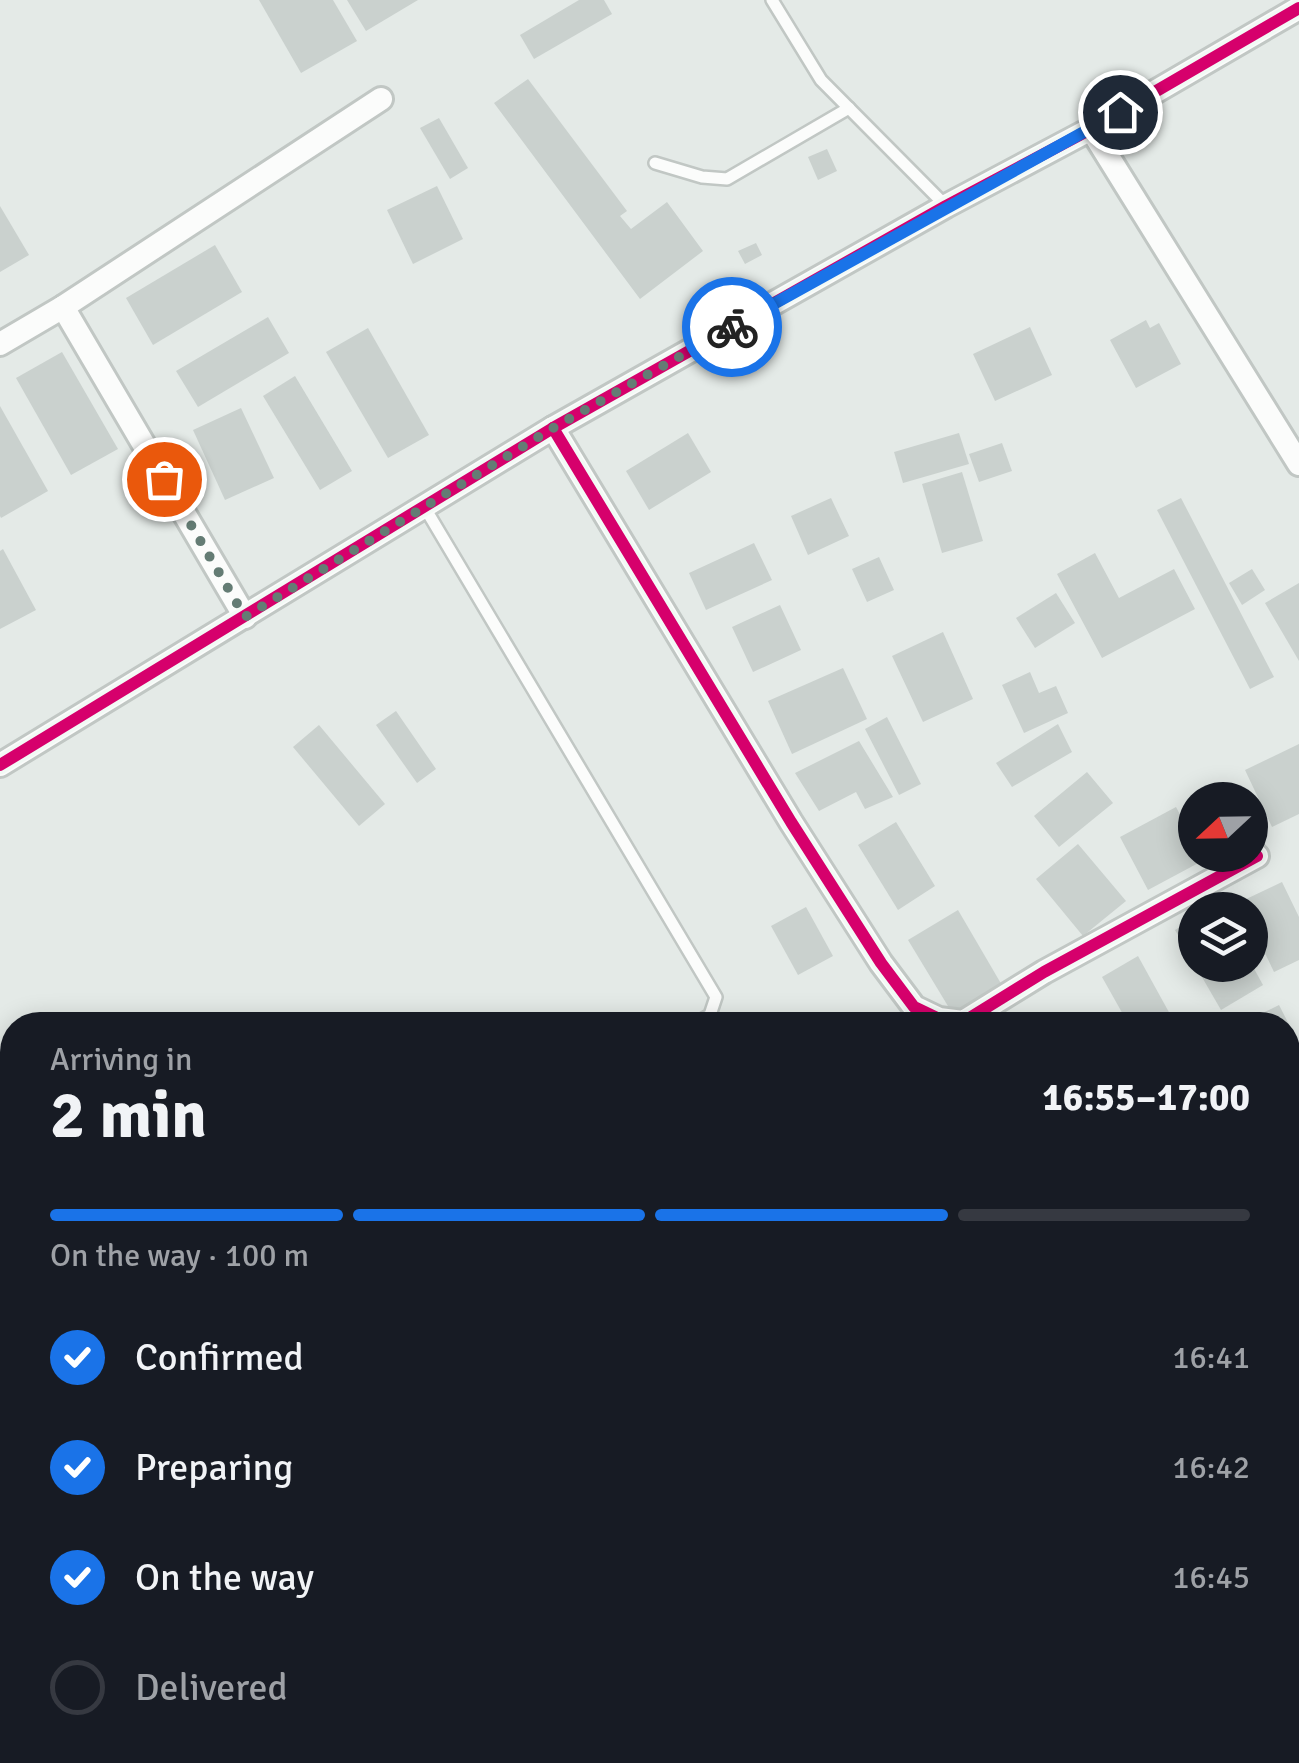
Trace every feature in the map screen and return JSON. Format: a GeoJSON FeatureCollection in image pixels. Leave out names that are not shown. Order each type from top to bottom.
{"type":"FeatureCollection","features":[{"type":"Feature","properties":{"kind":"street"},"geometry":{"type":"LineString","coordinates":[[0,765],[553,428],[946,206],[1091,130],[1299,8]]}},
{"type":"Feature","properties":{"kind":"street"},"geometry":{"type":"LineString","coordinates":[[0,344],[381,99]]}},
{"type":"Feature","properties":{"kind":"street"},"geometry":{"type":"LineString","coordinates":[[1091,130],[1299,464]]}},
{"type":"Feature","properties":{"kind":"street"},"geometry":{"type":"LineString","coordinates":[[63,307],[245,617]]}},
{"type":"Feature","properties":{"kind":"street"},"geometry":{"type":"LineString","coordinates":[[553,428],[790,822],[880,963],[914,1007],[924,1012]]}},
{"type":"Feature","properties":{"kind":"street"},"geometry":{"type":"LineString","coordinates":[[980,1012],[1044,972],[1228,872]]}},
{"type":"Feature","properties":{"kind":"lane"},"geometry":{"type":"LineString","coordinates":[[772,0],[821,80],[946,206]]}},
{"type":"Feature","properties":{"kind":"lane"},"geometry":{"type":"LineString","coordinates":[[655,163],[702,177],[727,179],[850,108]]}},
{"type":"Feature","properties":{"kind":"lane"},"geometry":{"type":"LineString","coordinates":[[425,508],[716,997],[711,1012]]}},
{"type":"Feature","properties":{"kind":"building"},"geometry":{"type":"Polygon","coordinates":[[[259,0],[333,0],[357,41],[301,73],[259,0]]]}},
{"type":"Feature","properties":{"kind":"building"},"geometry":{"type":"Polygon","coordinates":[[[347,0],[418,0],[366,31],[347,0]]]}},
{"type":"Feature","properties":{"kind":"building"},"geometry":{"type":"Polygon","coordinates":[[[579,0],[604,0],[612,14],[534,59],[520,35],[579,0]]]}},
{"type":"Feature","properties":{"kind":"building"},"geometry":{"type":"Polygon","coordinates":[[[528,79],[627,211],[620,216],[631,229],[667,202],[703,251],[640,299],[494,103],[528,79]]]}},
{"type":"Feature","properties":{"kind":"building"},"geometry":{"type":"Polygon","coordinates":[[[439,118],[468,168],[450,179],[420,128],[439,118]]]}},
{"type":"Feature","properties":{"kind":"building"},"geometry":{"type":"Polygon","coordinates":[[[827,149],[837,171],[818,180],[808,157],[827,149]]]}},
{"type":"Feature","properties":{"kind":"building"},"geometry":{"type":"Polygon","coordinates":[[[437,186],[463,239],[413,264],[387,210],[437,186]]]}},
{"type":"Feature","properties":{"kind":"building"},"geometry":{"type":"Polygon","coordinates":[[[0,206],[29,255],[0,272],[0,206]]]}},
{"type":"Feature","properties":{"kind":"building"},"geometry":{"type":"Polygon","coordinates":[[[756,243],[762,255],[745,264],[738,251],[756,243]]]}},
{"type":"Feature","properties":{"kind":"building"},"geometry":{"type":"Polygon","coordinates":[[[215,245],[242,292],[153,345],[126,298],[215,245]]]}},
{"type":"Feature","properties":{"kind":"building"},"geometry":{"type":"Polygon","coordinates":[[[268,317],[289,353],[198,407],[176,371],[268,317]]]}},
{"type":"Feature","properties":{"kind":"building"},"geometry":{"type":"Polygon","coordinates":[[[1146,320],[1150,328],[1159,323],[1181,364],[1136,388],[1110,340],[1146,320]]]}},
{"type":"Feature","properties":{"kind":"building"},"geometry":{"type":"Polygon","coordinates":[[[1030,327],[1052,375],[995,401],[973,354],[1030,327]]]}},
{"type":"Feature","properties":{"kind":"building"},"geometry":{"type":"Polygon","coordinates":[[[368,328],[429,435],[388,458],[326,352],[368,328]]]}},
{"type":"Feature","properties":{"kind":"building"},"geometry":{"type":"Polygon","coordinates":[[[62,352],[118,449],[71,475],[16,378],[62,352]]]}},
{"type":"Feature","properties":{"kind":"building"},"geometry":{"type":"Polygon","coordinates":[[[295,376],[352,471],[320,490],[263,396],[295,376]]]}},
{"type":"Feature","properties":{"kind":"building"},"geometry":{"type":"Polygon","coordinates":[[[0,406],[48,491],[1,518],[0,516],[0,406]]]}},
{"type":"Feature","properties":{"kind":"building"},"geometry":{"type":"Polygon","coordinates":[[[241,408],[274,478],[225,500],[193,430],[241,408]]]}},
{"type":"Feature","properties":{"kind":"building"},"geometry":{"type":"Polygon","coordinates":[[[688,433],[711,472],[649,510],[626,471],[688,433]]]}},
{"type":"Feature","properties":{"kind":"building"},"geometry":{"type":"Polygon","coordinates":[[[959,433],[969,464],[903,483],[894,452],[959,433]]]}},
{"type":"Feature","properties":{"kind":"building"},"geometry":{"type":"Polygon","coordinates":[[[1002,443],[1012,471],[979,482],[969,454],[1002,443]]]}},
{"type":"Feature","properties":{"kind":"building"},"geometry":{"type":"Polygon","coordinates":[[[962,472],[983,541],[942,553],[922,484],[962,472]]]}},
{"type":"Feature","properties":{"kind":"building"},"geometry":{"type":"Polygon","coordinates":[[[831,498],[849,536],[808,555],[791,516],[831,498]]]}},
{"type":"Feature","properties":{"kind":"building"},"geometry":{"type":"Polygon","coordinates":[[[1181,498],[1274,677],[1250,689],[1157,510],[1181,498]]]}},
{"type":"Feature","properties":{"kind":"building"},"geometry":{"type":"Polygon","coordinates":[[[754,543],[772,580],[706,610],[689,573],[754,543]]]}},
{"type":"Feature","properties":{"kind":"building"},"geometry":{"type":"Polygon","coordinates":[[[3,549],[36,610],[0,629],[0,551],[3,549]]]}},
{"type":"Feature","properties":{"kind":"building"},"geometry":{"type":"Polygon","coordinates":[[[1095,553],[1119,598],[1174,569],[1195,609],[1102,658],[1057,574],[1095,553]]]}},
{"type":"Feature","properties":{"kind":"building"},"geometry":{"type":"Polygon","coordinates":[[[879,557],[894,590],[867,602],[852,569],[879,557]]]}},
{"type":"Feature","properties":{"kind":"building"},"geometry":{"type":"Polygon","coordinates":[[[1252,569],[1265,590],[1242,605],[1229,583],[1252,569]]]}},
{"type":"Feature","properties":{"kind":"building"},"geometry":{"type":"Polygon","coordinates":[[[1299,583],[1299,661],[1265,603],[1299,583]]]}},
{"type":"Feature","properties":{"kind":"building"},"geometry":{"type":"Polygon","coordinates":[[[1056,593],[1075,623],[1035,648],[1016,618],[1056,593]]]}},
{"type":"Feature","properties":{"kind":"building"},"geometry":{"type":"Polygon","coordinates":[[[780,605],[801,650],[753,672],[732,627],[780,605]]]}},
{"type":"Feature","properties":{"kind":"building"},"geometry":{"type":"Polygon","coordinates":[[[943,632],[973,699],[923,722],[892,656],[943,632]]]}},
{"type":"Feature","properties":{"kind":"building"},"geometry":{"type":"Polygon","coordinates":[[[843,668],[867,719],[792,754],[768,701],[843,668]]]}},
{"type":"Feature","properties":{"kind":"building"},"geometry":{"type":"Polygon","coordinates":[[[1030,672],[1039,693],[1056,686],[1068,713],[1024,733],[1002,685],[1030,672]]]}},
{"type":"Feature","properties":{"kind":"building"},"geometry":{"type":"Polygon","coordinates":[[[396,711],[436,769],[417,783],[376,725],[396,711]]]}},
{"type":"Feature","properties":{"kind":"building"},"geometry":{"type":"Polygon","coordinates":[[[887,717],[921,784],[899,795],[865,729],[887,717]]]}},
{"type":"Feature","properties":{"kind":"building"},"geometry":{"type":"Polygon","coordinates":[[[1058,724],[1072,752],[1012,787],[996,763],[1058,724]]]}},
{"type":"Feature","properties":{"kind":"building"},"geometry":{"type":"Polygon","coordinates":[[[319,725],[385,804],[359,826],[293,747],[319,725]]]}},
{"type":"Feature","properties":{"kind":"building"},"geometry":{"type":"Polygon","coordinates":[[[859,741],[893,797],[865,809],[856,792],[819,811],[795,773],[859,741]]]}},
{"type":"Feature","properties":{"kind":"building"},"geometry":{"type":"Polygon","coordinates":[[[1299,744],[1299,814],[1272,827],[1268,819],[1268,782],[1251,782],[1245,770],[1299,744]]]}},
{"type":"Feature","properties":{"kind":"building"},"geometry":{"type":"Polygon","coordinates":[[[1087,772],[1113,803],[1059,847],[1034,816],[1087,772]]]}},
{"type":"Feature","properties":{"kind":"building"},"geometry":{"type":"Polygon","coordinates":[[[1176,807],[1178,872],[1182,872],[1148,890],[1120,837],[1176,807]]]}},
{"type":"Feature","properties":{"kind":"building"},"geometry":{"type":"Polygon","coordinates":[[[896,822],[935,886],[898,910],[858,845],[896,822]]]}},
{"type":"Feature","properties":{"kind":"building"},"geometry":{"type":"Polygon","coordinates":[[[1078,844],[1126,901],[1083,936],[1036,879],[1078,844]]]}},
{"type":"Feature","properties":{"kind":"building"},"geometry":{"type":"Polygon","coordinates":[[[1282,882],[1299,917],[1299,960],[1274,972],[1268,960],[1268,892],[1261,892],[1282,882]]]}},
{"type":"Feature","properties":{"kind":"building"},"geometry":{"type":"Polygon","coordinates":[[[806,907],[833,956],[798,975],[771,926],[806,907]]]}},
{"type":"Feature","properties":{"kind":"building"},"geometry":{"type":"Polygon","coordinates":[[[958,910],[1003,987],[961,1012],[952,1012],[908,940],[958,910]]]}},
{"type":"Feature","properties":{"kind":"building"},"geometry":{"type":"Polygon","coordinates":[[[1138,956],[1169,1012],[1122,1012],[1102,977],[1138,956]]]}},
{"type":"Feature","properties":{"kind":"building"},"geometry":{"type":"Polygon","coordinates":[[[1205,982],[1261,982],[1263,985],[1221,1010],[1205,982]]]}},
{"type":"Feature","properties":{"kind":"building"},"geometry":{"type":"Polygon","coordinates":[[[1279,1005],[1283,1012],[1265,1012],[1279,1005]]]}},
{"type":"Feature","properties":{"kind":"cycle path"},"geometry":{"type":"LineString","coordinates":[[0,765],[553,428],[946,206],[1091,129],[1299,8]]}},
{"type":"Feature","properties":{"kind":"cycle path"},"geometry":{"type":"LineString","coordinates":[[553,428],[791,822],[881,963],[914,1007],[924,1012]]}},
{"type":"Feature","properties":{"kind":"cycle path"},"geometry":{"type":"LineString","coordinates":[[979,1012],[1044,972],[1228,872]]}},
{"type":"Feature","properties":{"kind":"way so far"},"geometry":{"type":"LineString","coordinates":[[164,479],[245,617],[553,428],[732,327]]}},
{"type":"Feature","properties":{"kind":"route"},"geometry":{"type":"LineString","coordinates":[[732,327],[1120,112]]}}]}
